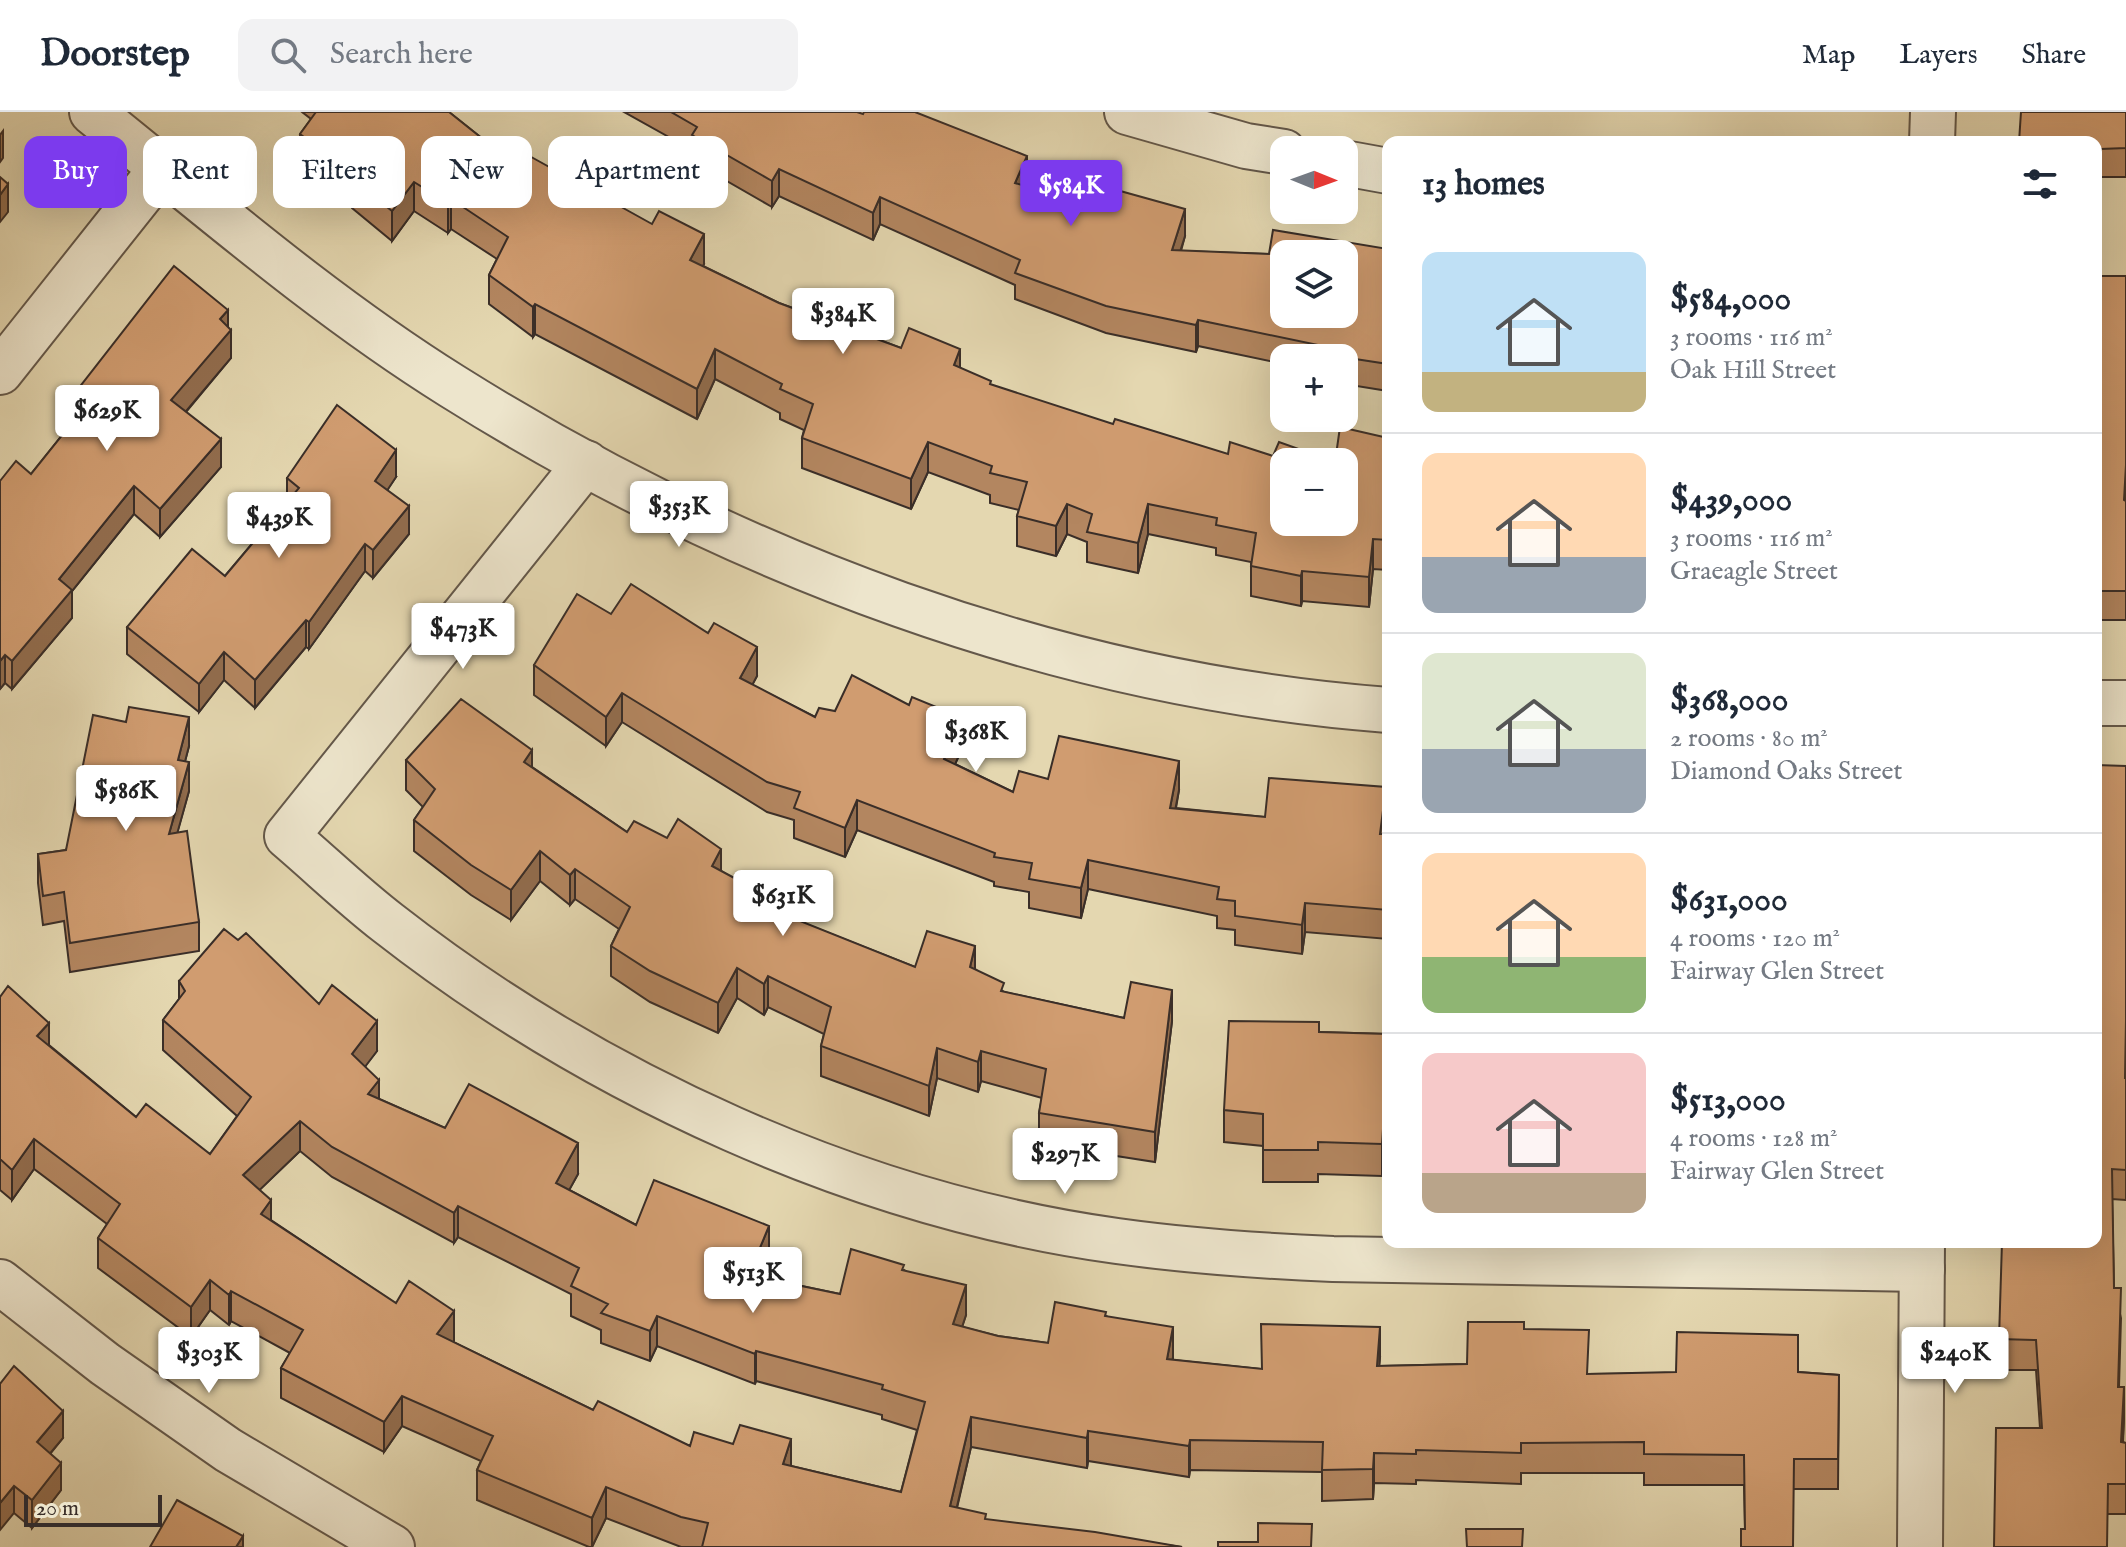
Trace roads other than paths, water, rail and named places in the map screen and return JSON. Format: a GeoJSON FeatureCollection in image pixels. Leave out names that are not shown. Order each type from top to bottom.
{"type":"FeatureCollection","features":[{"type":"Feature","properties":{"kind":"street"},"geometry":{"type":"LineString","coordinates":[[92,112],[143,153]]}},
{"type":"Feature","properties":{"kind":"street"},"geometry":{"type":"LineString","coordinates":[[1127,112],[1246,146],[1270,150]]}},
{"type":"Feature","properties":{"kind":"street"},"geometry":{"type":"LineString","coordinates":[[1932,136],[1933,112]]}},
{"type":"Feature","properties":{"kind":"street"},"geometry":{"type":"LineString","coordinates":[[1358,166],[1382,170]]}},
{"type":"Feature","properties":{"kind":"street"},"geometry":{"type":"LineString","coordinates":[[0,372],[143,192]]}},
{"type":"Feature","properties":{"kind":"street"},"geometry":{"type":"LineString","coordinates":[[213,208],[354,319],[450,385],[649,498],[780,558],[933,615],[1053,651],[1194,683],[1382,709]]}},
{"type":"Feature","properties":{"kind":"street"},"geometry":{"type":"LineString","coordinates":[[586,463],[287,836],[400,932],[489,996],[601,1065],[731,1129],[859,1178],[986,1214],[1115,1241],[1246,1255],[1922,1255],[1920,1547]]}},
{"type":"Feature","properties":{"kind":"street"},"geometry":{"type":"LineString","coordinates":[[2102,703],[2126,703]]}},
{"type":"Feature","properties":{"kind":"street"},"geometry":{"type":"LineString","coordinates":[[0,1282],[105,1364],[228,1450],[392,1547]]}}]}
